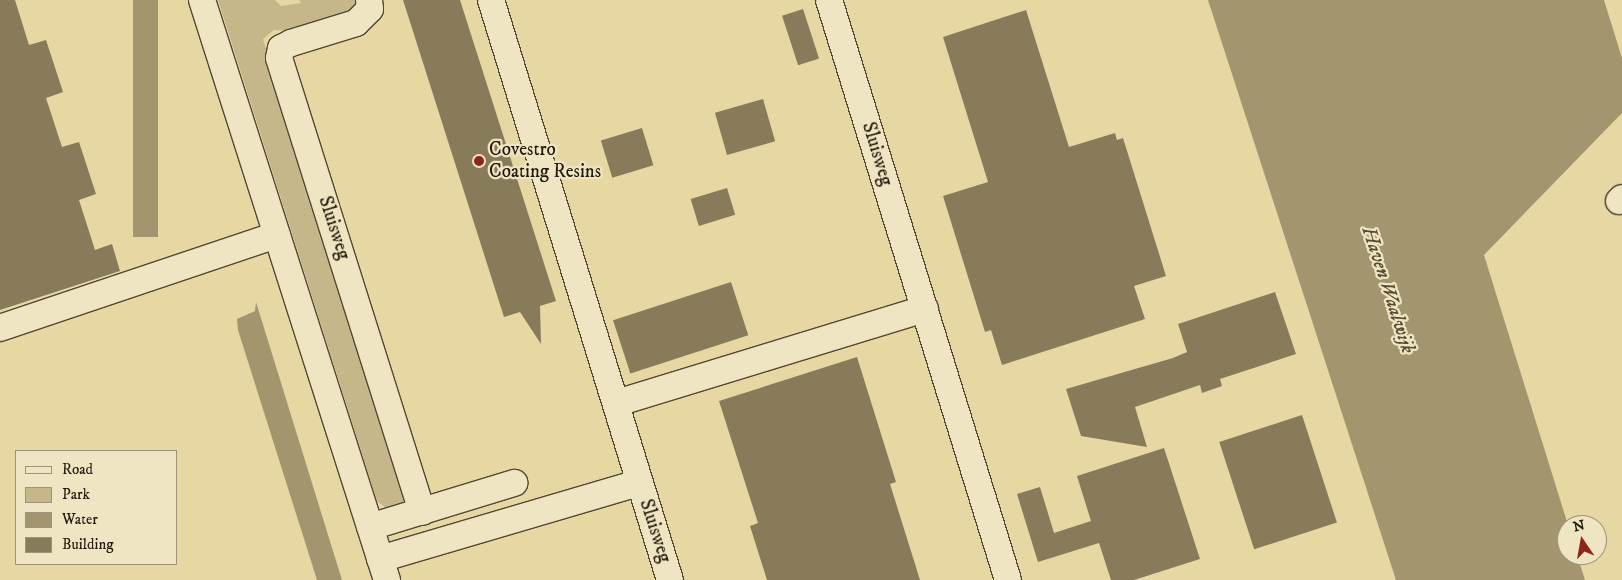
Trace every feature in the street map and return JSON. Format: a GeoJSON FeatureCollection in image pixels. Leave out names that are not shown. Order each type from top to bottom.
{"type":"FeatureCollection","features":[{"type":"Feature","properties":{"kind":"street","name":"Sluisweg"},"geometry":{"type":"LineString","coordinates":[[202,0],[384,569],[639,483]]}},
{"type":"Feature","properties":{"kind":"street","name":"Sluisweg"},"geometry":{"type":"LineString","coordinates":[[369,0],[370,9],[356,23],[291,42],[281,48],[279,58],[422,512]]}},
{"type":"Feature","properties":{"kind":"street","name":"Sluisweg"},"geometry":{"type":"LineString","coordinates":[[491,0],[618,403],[639,483],[670,580]]}},
{"type":"Feature","properties":{"kind":"street","name":"Sluisweg"},"geometry":{"type":"LineString","coordinates":[[829,0],[1008,580]]}},
{"type":"Feature","properties":{"kind":"street"},"geometry":{"type":"LineString","coordinates":[[0,328],[277,235]]}},
{"type":"Feature","properties":{"kind":"street"},"geometry":{"type":"LineString","coordinates":[[618,403],[925,309]]}},
{"type":"Feature","properties":{"kind":"street"},"geometry":{"type":"LineString","coordinates":[[370,527],[514,483]]}},
{"type":"Feature","properties":{"kind":"green space"},"geometry":{"type":"Polygon","coordinates":[[[218,0],[275,0],[281,6],[301,3],[299,0],[358,0],[353,13],[296,31],[274,30],[263,39],[405,500],[395,509],[386,508],[377,501],[218,0]]]}},
{"type":"Feature","properties":{"kind":"water"},"geometry":{"type":"Polygon","coordinates":[[[133,0],[158,0],[158,237],[133,237],[133,0]]]}},
{"type":"Feature","properties":{"kind":"water","name":"Haven Waalwijk"},"geometry":{"type":"Polygon","coordinates":[[[1208,0],[1604,0],[1622,58],[1622,113],[1484,255],[1565,515],[1557,515],[1557,565],[1580,565],[1585,580],[1396,580],[1208,0]]]}},
{"type":"Feature","properties":{"kind":"water"},"geometry":{"type":"Polygon","coordinates":[[[256,302],[342,580],[317,580],[238,330],[237,319],[255,311],[256,302]]]}},
{"type":"Feature","properties":{"kind":"building"},"geometry":{"type":"Polygon","coordinates":[[[0,0],[15,0],[29,45],[46,40],[63,92],[46,98],[62,147],[79,142],[96,194],[79,200],[95,250],[112,244],[120,271],[0,310],[0,0]]]}},
{"type":"Feature","properties":{"kind":"building","name":"Covestro Coating Resins"},"geometry":{"type":"Polygon","coordinates":[[[403,0],[460,0],[556,301],[540,306],[541,344],[520,312],[504,317],[403,0]]]}},
{"type":"Feature","properties":{"kind":"building"},"geometry":{"type":"Polygon","coordinates":[[[803,9],[819,58],[798,65],[782,16],[803,9]]]}},
{"type":"Feature","properties":{"kind":"building"},"geometry":{"type":"Polygon","coordinates":[[[1026,10],[1069,147],[1115,133],[1117,140],[1123,138],[1166,276],[1134,286],[1145,319],[1002,365],[991,330],[985,332],[943,196],[988,182],[943,37],[1026,10]]]}},
{"type":"Feature","properties":{"kind":"building"},"geometry":{"type":"Polygon","coordinates":[[[763,99],[775,141],[727,155],[715,113],[763,99]]]}},
{"type":"Feature","properties":{"kind":"building"},"geometry":{"type":"Polygon","coordinates":[[[642,128],[653,165],[612,178],[601,141],[642,128]]]}},
{"type":"Feature","properties":{"kind":"building"},"geometry":{"type":"Polygon","coordinates":[[[727,188],[735,215],[699,226],[691,199],[727,188]]]}},
{"type":"Feature","properties":{"kind":"building"},"geometry":{"type":"Polygon","coordinates":[[[731,282],[748,335],[630,374],[613,320],[731,282]]]}},
{"type":"Feature","properties":{"kind":"building"},"geometry":{"type":"Polygon","coordinates":[[[1275,292],[1296,354],[1220,379],[1222,386],[1202,393],[1200,385],[1135,407],[1147,447],[1081,436],[1066,389],[1173,358],[1187,352],[1178,324],[1275,292]]]}},
{"type":"Feature","properties":{"kind":"building"},"geometry":{"type":"Polygon","coordinates":[[[857,357],[896,482],[890,484],[920,580],[767,580],[750,526],[758,523],[719,401],[857,357]]]}},
{"type":"Feature","properties":{"kind":"building"},"geometry":{"type":"Polygon","coordinates":[[[1302,415],[1337,522],[1254,549],[1219,442],[1302,415]]]}},
{"type":"Feature","properties":{"kind":"building"},"geometry":{"type":"Polygon","coordinates":[[[1164,448],[1200,559],[1134,580],[1111,580],[1099,543],[1038,562],[1017,494],[1040,487],[1054,533],[1091,521],[1077,476],[1164,448]]]}},
{"type":"Feature","properties":{"kind":"place","name":"Covestro Coating Resins"},"geometry":{"type":"Point","coordinates":[479,161]}}]}
